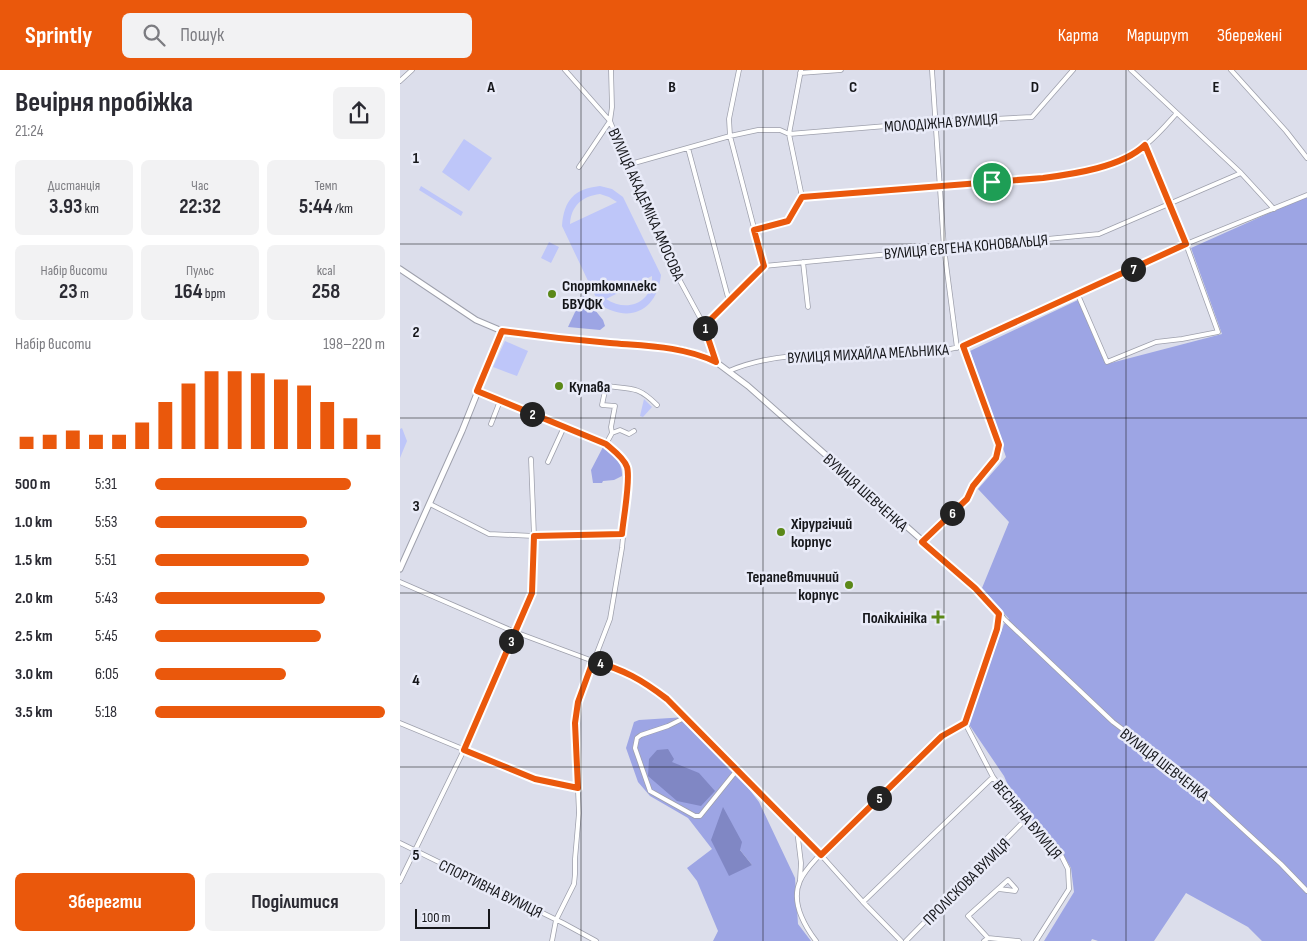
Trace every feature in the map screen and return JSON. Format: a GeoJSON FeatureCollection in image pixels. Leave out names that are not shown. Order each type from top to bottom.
{"type":"FeatureCollection","features":[{"type":"Feature","properties":{"kind":"street"},"geometry":{"type":"LineString","coordinates":[[400,81],[412,70]]}},
{"type":"Feature","properties":{"kind":"street"},"geometry":{"type":"LineString","coordinates":[[565,70],[610,121],[579,166]]}},
{"type":"Feature","properties":{"kind":"street","name":"ВУЛИЦЯ АКАДЕМІКА АМОСОВА"},"geometry":{"type":"LineString","coordinates":[[610,70],[612,107],[610,121],[666,255],[704,326],[716,362]]}},
{"type":"Feature","properties":{"kind":"street"},"geometry":{"type":"LineString","coordinates":[[704,326],[764,266],[730,136],[729,119],[739,70]]}},
{"type":"Feature","properties":{"kind":"street"},"geometry":{"type":"LineString","coordinates":[[754,230],[788,221],[802,197],[788,134],[801,71],[841,70]]}},
{"type":"Feature","properties":{"kind":"street"},"geometry":{"type":"LineString","coordinates":[[932,70],[944,248],[957,348]]}},
{"type":"Feature","properties":{"kind":"street","name":"МОЛОДІЖНА ВУЛИЦЯ"},"geometry":{"type":"LineString","coordinates":[[627,165],[758,130],[780,130],[788,134],[935,122],[1032,117],[1073,70]]}},
{"type":"Feature","properties":{"kind":"street"},"geometry":{"type":"LineString","coordinates":[[1131,70],[1241,173],[1274,209]]}},
{"type":"Feature","properties":{"kind":"street"},"geometry":{"type":"LineString","coordinates":[[1231,70],[1286,131],[1307,158]]}},
{"type":"Feature","properties":{"kind":"street"},"geometry":{"type":"LineString","coordinates":[[802,197],[1043,178],[1076,173],[1124,158],[1145,145],[1177,113]]}},
{"type":"Feature","properties":{"kind":"street"},"geometry":{"type":"LineString","coordinates":[[1078,295],[1107,362],[1156,342],[1218,332],[1170,203],[1145,145]]}},
{"type":"Feature","properties":{"kind":"street"},"geometry":{"type":"LineString","coordinates":[[688,148],[729,301]]}},
{"type":"Feature","properties":{"kind":"street","name":"ВУЛИЦЯ ЄВГЕНА КОНОВАЛЬЦЯ"},"geometry":{"type":"LineString","coordinates":[[764,266],[1099,234],[1241,173]]}},
{"type":"Feature","properties":{"kind":"street","name":"ВУЛИЦЯ МИХАЙЛА МЕЛЬНИКА"},"geometry":{"type":"LineString","coordinates":[[729,371],[742,365],[775,358],[932,352],[957,348],[1078,295],[1186,244],[1307,195]]}},
{"type":"Feature","properties":{"kind":"street"},"geometry":{"type":"LineString","coordinates":[[803,262],[808,307]]}},
{"type":"Feature","properties":{"kind":"street","name":"ВУЛИЦЯ ШЕВЧЕНКА"},"geometry":{"type":"LineString","coordinates":[[400,269],[476,320],[502,331],[679,349],[705,356],[716,362],[748,386],[969,582],[1000,615],[1113,722],[1165,761],[1209,798],[1282,864],[1307,890]]}},
{"type":"Feature","properties":{"kind":"street"},"geometry":{"type":"LineString","coordinates":[[400,570],[430,504],[502,331]]}},
{"type":"Feature","properties":{"kind":"street"},"geometry":{"type":"LineString","coordinates":[[922,542],[967,499],[973,486],[996,458],[999,445],[963,346]]}},
{"type":"Feature","properties":{"kind":"street"},"geometry":{"type":"LineString","coordinates":[[606,444],[612,433],[611,426],[615,406],[602,405],[606,386],[636,389],[658,405]]}},
{"type":"Feature","properties":{"kind":"street"},"geometry":{"type":"LineString","coordinates":[[477,391],[606,444],[620,457],[627,468],[628,483],[622,548],[610,620],[578,702],[575,723],[579,813],[574,884],[556,920],[552,941]]}},
{"type":"Feature","properties":{"kind":"street"},"geometry":{"type":"LineString","coordinates":[[491,424],[500,401]]}},
{"type":"Feature","properties":{"kind":"street"},"geometry":{"type":"LineString","coordinates":[[548,462],[564,427]]}},
{"type":"Feature","properties":{"kind":"street"},"geometry":{"type":"LineString","coordinates":[[612,433],[620,430],[629,434],[634,431]]}},
{"type":"Feature","properties":{"kind":"street"},"geometry":{"type":"LineString","coordinates":[[400,881],[464,750],[532,593],[534,536],[531,459]]}},
{"type":"Feature","properties":{"kind":"street"},"geometry":{"type":"LineString","coordinates":[[430,504],[489,534],[534,536],[622,534]]}},
{"type":"Feature","properties":{"kind":"street"},"geometry":{"type":"LineString","coordinates":[[400,582],[514,632],[619,669],[647,684],[667,699],[797,830],[901,941]]}},
{"type":"Feature","properties":{"kind":"street"},"geometry":{"type":"LineString","coordinates":[[800,881],[821,855],[942,736],[965,723],[1000,615]]}},
{"type":"Feature","properties":{"kind":"street"},"geometry":{"type":"LineString","coordinates":[[686,718],[637,738],[635,748],[650,791],[695,816],[700,816],[737,770]]}},
{"type":"Feature","properties":{"kind":"street"},"geometry":{"type":"LineString","coordinates":[[400,722],[535,779],[578,788]]}},
{"type":"Feature","properties":{"kind":"street","name":"ВЕСНЯНА ВУЛИЦЯ"},"geometry":{"type":"LineString","coordinates":[[965,723],[993,777],[1025,820],[1058,849],[1068,869],[1069,889],[1036,941]]}},
{"type":"Feature","properties":{"kind":"street"},"geometry":{"type":"LineString","coordinates":[[863,902],[993,777]]}},
{"type":"Feature","properties":{"kind":"street","name":"ПРОЛІСКОВА ВУЛИЦЯ"},"geometry":{"type":"LineString","coordinates":[[906,941],[1025,820]]}},
{"type":"Feature","properties":{"kind":"street"},"geometry":{"type":"LineString","coordinates":[[797,830],[801,863],[798,892],[799,910],[806,928],[816,941]]}},
{"type":"Feature","properties":{"kind":"street","name":"СПОРТИВНА ВУЛИЦЯ"},"geometry":{"type":"LineString","coordinates":[[400,843],[596,941]]}},
{"type":"Feature","properties":{"kind":"street"},"geometry":{"type":"LineString","coordinates":[[999,890],[968,916],[986,939],[1019,941]]}},
{"type":"Feature","properties":{"kind":"shaded area"},"geometry":{"type":"Polygon","coordinates":[[[464,139],[492,158],[469,191],[442,172],[464,139]]]}},
{"type":"Feature","properties":{"kind":"shaded area"},"geometry":{"type":"Polygon","coordinates":[[[421,186],[463,212],[461,216],[419,190],[421,186]]]}},
{"type":"Feature","properties":{"kind":"shaded area"},"geometry":{"type":"Polygon","coordinates":[[[600,186],[612,189],[623,197],[661,275],[654,298],[640,310],[631,313],[621,313],[599,304],[562,226],[565,209],[572,197],[583,190],[600,186]],[[600,194],[588,197],[575,207],[570,224],[617,202],[600,194]],[[652,276],[606,299],[622,305],[637,303],[648,293],[652,276]]]}},
{"type":"Feature","properties":{"kind":"shaded area"},"geometry":{"type":"Polygon","coordinates":[[[1307,196],[1307,941],[1262,941],[1248,927],[1186,893],[1154,941],[1098,941],[1092,939],[1091,941],[1044,941],[1074,892],[1071,868],[1060,849],[1017,806],[1004,776],[968,723],[1004,624],[1009,619],[982,588],[1009,522],[978,489],[1006,457],[970,351],[1078,300],[1107,364],[1222,334],[1191,248],[1307,196]]]}},
{"type":"Feature","properties":{"kind":"shaded area"},"geometry":{"type":"Polygon","coordinates":[[[549,242],[559,247],[551,263],[541,258],[549,242]]]}},
{"type":"Feature","properties":{"kind":"shaded area"},"geometry":{"type":"Polygon","coordinates":[[[583,295],[603,320],[605,326],[600,330],[568,327],[583,295]]]}},
{"type":"Feature","properties":{"kind":"shaded area"},"geometry":{"type":"Polygon","coordinates":[[[505,341],[528,351],[517,376],[493,367],[505,341]]]}},
{"type":"Feature","properties":{"kind":"shaded area"},"geometry":{"type":"Polygon","coordinates":[[[644,399],[652,407],[643,417],[640,416],[644,399]]]}},
{"type":"Feature","properties":{"kind":"shaded area"},"geometry":{"type":"Polygon","coordinates":[[[402,428],[407,441],[400,458],[400,429],[402,428]]]}},
{"type":"Feature","properties":{"kind":"shaded area"},"geometry":{"type":"Polygon","coordinates":[[[603,447],[619,463],[622,476],[614,480],[603,481],[602,483],[593,483],[591,470],[603,447]]]}},
{"type":"Feature","properties":{"kind":"shaded area"},"geometry":{"type":"Polygon","coordinates":[[[686,717],[720,751],[759,802],[795,878],[798,924],[811,941],[713,941],[718,931],[697,881],[687,868],[712,849],[688,818],[650,796],[638,782],[626,748],[634,722],[639,720],[686,717]],[[740,850],[719,856],[752,865],[740,850]]]}},
{"type":"Feature","properties":{"kind":"shaded area"},"geometry":{"type":"Polygon","coordinates":[[[668,749],[674,759],[672,762],[699,773],[715,791],[701,806],[677,801],[648,776],[649,759],[657,750],[668,749]]]}},
{"type":"Feature","properties":{"kind":"shaded area"},"geometry":{"type":"Polygon","coordinates":[[[723,807],[742,842],[740,850],[752,865],[729,876],[711,840],[723,807]]]}},
{"type":"Feature","properties":{"kind":"place","name":"Спорткомплекс БВУФК"},"geometry":{"type":"Point","coordinates":[552,294]}},
{"type":"Feature","properties":{"kind":"place","name":"Купава"},"geometry":{"type":"Point","coordinates":[559,386]}},
{"type":"Feature","properties":{"kind":"place","name":"Хірургічий корпус"},"geometry":{"type":"Point","coordinates":[781,532]}},
{"type":"Feature","properties":{"kind":"place","name":"Терапевтичний корпус"},"geometry":{"type":"Point","coordinates":[849,585]}},
{"type":"Feature","properties":{"kind":"place","name":"Поліклініка"},"geometry":{"type":"Point","coordinates":[938,617]}},
{"type":"Feature","properties":{"kind":"route"},"geometry":{"type":"LineString","coordinates":[[1145,145],[1186,244],[982,339],[963,346],[999,445],[996,458],[973,486],[967,499],[922,542],[975,588],[999,614],[997,629],[965,723],[942,736],[821,855],[667,699],[647,684],[619,669],[593,661],[578,702],[575,723],[578,788],[535,779],[464,750],[532,593],[534,536],[622,534],[628,483],[627,468],[620,457],[606,444],[477,391],[502,331],[679,349],[705,356],[716,362],[704,326],[764,266],[754,230],[788,221],[802,197],[992,182],[1076,173],[1124,158],[1145,145]]}}]}
